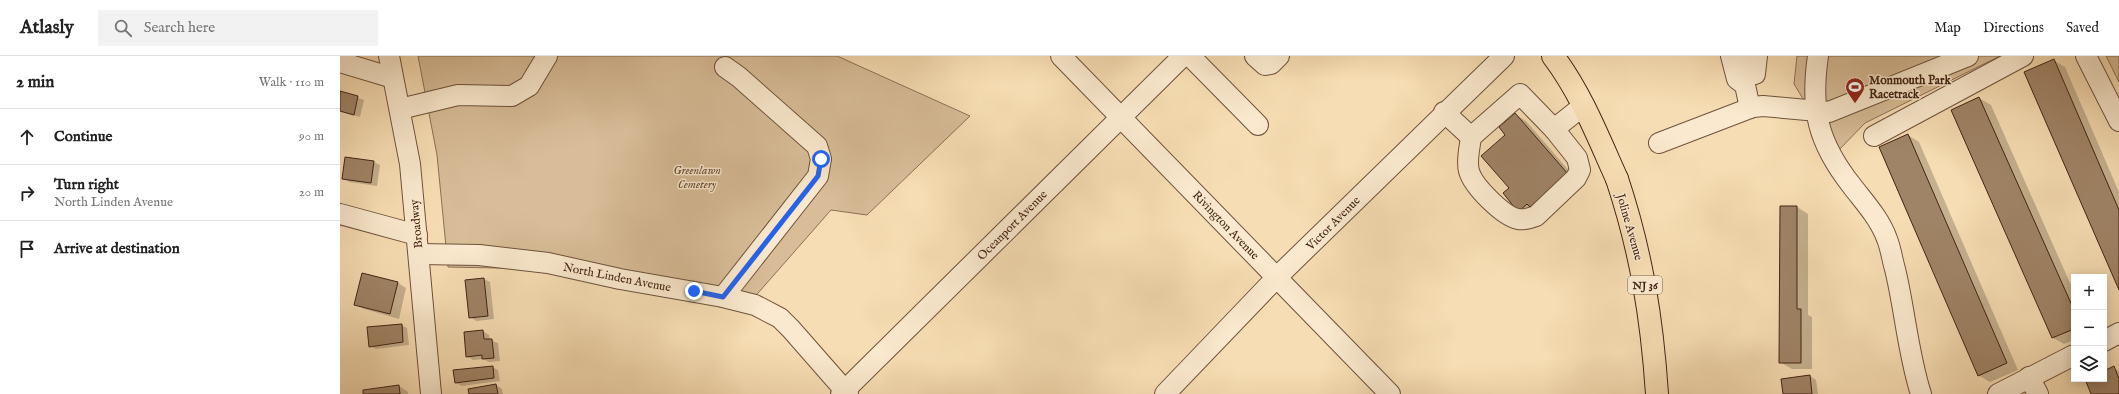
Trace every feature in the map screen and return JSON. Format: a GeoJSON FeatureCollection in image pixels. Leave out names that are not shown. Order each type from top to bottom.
{"type":"FeatureCollection","features":[{"type":"Feature","properties":{"kind":"main road","name":"NJ 36"},"geometry":{"type":"LineString","coordinates":[[1553,56],[1562,68],[1583,106],[1617,179]]}},
{"type":"Feature","properties":{"kind":"main road","name":"NJ 36"},"geometry":{"type":"LineString","coordinates":[[1570,56],[1593,106],[1617,179]]}},
{"type":"Feature","properties":{"kind":"main road","name":"Joline Avenue"},"geometry":{"type":"LineString","coordinates":[[1617,179],[1639,252],[1648,302],[1657,394]]}},
{"type":"Feature","properties":{"kind":"street","name":"Broadway"},"geometry":{"type":"LineString","coordinates":[[389,56],[410,164],[431,394]]}},
{"type":"Feature","properties":{"kind":"street"},"geometry":{"type":"LineString","coordinates":[[400,109],[458,95],[512,96],[529,86],[547,56]]}},
{"type":"Feature","properties":{"kind":"street","name":"Rivington Avenue"},"geometry":{"type":"LineString","coordinates":[[1061,56],[1390,394]]}},
{"type":"Feature","properties":{"kind":"street","name":"Oceanport Avenue"},"geometry":{"type":"LineString","coordinates":[[845,393],[1183,56]]}},
{"type":"Feature","properties":{"kind":"street"},"geometry":{"type":"LineString","coordinates":[[1190,56],[1258,125]]}},
{"type":"Feature","properties":{"kind":"street"},"geometry":{"type":"LineString","coordinates":[[1255,56],[1265,65],[1271,64],[1278,56]]}},
{"type":"Feature","properties":{"kind":"street","name":"Victor Avenue"},"geometry":{"type":"LineString","coordinates":[[1165,394],[1277,277],[1444,112],[1504,56]]}},
{"type":"Feature","properties":{"kind":"street"},"geometry":{"type":"LineString","coordinates":[[1731,56],[1736,79],[1753,70],[1757,107]]}},
{"type":"Feature","properties":{"kind":"street"},"geometry":{"type":"LineString","coordinates":[[1818,56],[1814,82],[1815,112],[1825,144],[1832,158],[1876,217],[1888,241],[1901,294],[1921,394]]}},
{"type":"Feature","properties":{"kind":"street"},"geometry":{"type":"LineString","coordinates":[[1659,143],[1757,107],[1829,112],[1968,56]]}},
{"type":"Feature","properties":{"kind":"street"},"geometry":{"type":"LineString","coordinates":[[1874,136],[2023,56]]}},
{"type":"Feature","properties":{"kind":"street"},"geometry":{"type":"LineString","coordinates":[[2086,56],[2119,121]]}},
{"type":"Feature","properties":{"kind":"street"},"geometry":{"type":"LineString","coordinates":[[340,62],[393,78]]}},
{"type":"Feature","properties":{"kind":"street"},"geometry":{"type":"LineString","coordinates":[[723,297],[818,176],[821,159],[816,146],[739,77],[725,67]]}},
{"type":"Feature","properties":{"kind":"street"},"geometry":{"type":"LineString","coordinates":[[1520,94],[1554,129],[1577,158],[1580,170],[1576,178],[1536,216],[1518,219],[1504,213],[1477,186],[1468,170],[1471,137],[1520,94]]}},
{"type":"Feature","properties":{"kind":"street"},"geometry":{"type":"LineString","coordinates":[[1554,129],[1583,106]]}},
{"type":"Feature","properties":{"kind":"street"},"geometry":{"type":"LineString","coordinates":[[1444,112],[1471,137]]}},
{"type":"Feature","properties":{"kind":"street","name":"North Linden Avenue"},"geometry":{"type":"LineString","coordinates":[[340,214],[418,245],[548,263],[620,279],[723,297],[756,305],[780,318],[845,393]]}},
{"type":"Feature","properties":{"kind":"street"},"geometry":{"type":"LineString","coordinates":[[2107,339],[2119,333]]}},
{"type":"Feature","properties":{"kind":"street"},"geometry":{"type":"LineString","coordinates":[[1998,394],[2034,386],[2071,357]]}},
{"type":"Feature","properties":{"kind":"green space","name":"Greenlawn Cemetery"},"geometry":{"type":"Polygon","coordinates":[[[418,56],[837,56],[970,116],[867,215],[831,210],[744,309],[545,269],[448,267],[437,155],[418,56]]]}},
{"type":"Feature","properties":{"kind":"green space","name":"Monmouth Park Racetrack"},"geometry":{"type":"Polygon","coordinates":[[[1797,56],[2000,56],[1865,123],[1836,153],[1794,84],[1797,56]]]}},
{"type":"Feature","properties":{"kind":"green space"},"geometry":{"type":"Polygon","coordinates":[[[2106,56],[2119,56],[2119,82],[2106,56]]]}},
{"type":"Feature","properties":{"kind":"building"},"geometry":{"type":"Polygon","coordinates":[[[2054,59],[2119,210],[2119,290],[2024,72],[2054,59]]]}},
{"type":"Feature","properties":{"kind":"building"},"geometry":{"type":"Polygon","coordinates":[[[340,91],[358,96],[354,115],[340,111],[340,91]]]}},
{"type":"Feature","properties":{"kind":"building"},"geometry":{"type":"Polygon","coordinates":[[[1979,97],[2071,303],[2071,330],[2052,338],[1951,110],[1979,97]]]}},
{"type":"Feature","properties":{"kind":"building"},"geometry":{"type":"Polygon","coordinates":[[[1515,113],[1568,174],[1530,207],[1527,204],[1518,212],[1503,193],[1509,188],[1481,156],[1505,135],[1499,127],[1515,113]]]}},
{"type":"Feature","properties":{"kind":"building"},"geometry":{"type":"Polygon","coordinates":[[[1908,134],[2007,363],[1978,376],[1879,147],[1908,134]]]}},
{"type":"Feature","properties":{"kind":"building"},"geometry":{"type":"Polygon","coordinates":[[[345,157],[374,161],[371,183],[342,179],[345,157]]]}},
{"type":"Feature","properties":{"kind":"building"},"geometry":{"type":"Polygon","coordinates":[[[1780,206],[1797,206],[1797,309],[1801,309],[1801,363],[1779,363],[1780,206]]]}},
{"type":"Feature","properties":{"kind":"building"},"geometry":{"type":"Polygon","coordinates":[[[362,273],[398,282],[390,314],[354,305],[362,273]]]}},
{"type":"Feature","properties":{"kind":"building"},"geometry":{"type":"Polygon","coordinates":[[[484,278],[488,316],[469,318],[465,280],[484,278]]]}},
{"type":"Feature","properties":{"kind":"building"},"geometry":{"type":"Polygon","coordinates":[[[402,324],[403,342],[369,347],[367,327],[402,324]]]}},
{"type":"Feature","properties":{"kind":"building"},"geometry":{"type":"Polygon","coordinates":[[[483,330],[484,339],[492,339],[494,358],[482,359],[482,355],[466,357],[464,332],[483,330]]]}},
{"type":"Feature","properties":{"kind":"building"},"geometry":{"type":"Polygon","coordinates":[[[493,366],[494,378],[455,383],[453,370],[493,366]]]}},
{"type":"Feature","properties":{"kind":"building"},"geometry":{"type":"Polygon","coordinates":[[[2114,366],[2119,379],[2119,394],[2091,394],[2086,382],[2107,382],[2107,370],[2114,366]]]}},
{"type":"Feature","properties":{"kind":"building"},"geometry":{"type":"Polygon","coordinates":[[[1810,375],[1812,394],[1783,394],[1781,379],[1810,375]]]}},
{"type":"Feature","properties":{"kind":"building"},"geometry":{"type":"Polygon","coordinates":[[[496,384],[498,394],[469,394],[468,389],[496,384]]]}},
{"type":"Feature","properties":{"kind":"building"},"geometry":{"type":"Polygon","coordinates":[[[399,385],[400,394],[363,394],[363,390],[399,385]]]}},
{"type":"Feature","properties":{"kind":"place","name":"Monmouth Park Racetrack"},"geometry":{"type":"Point","coordinates":[1855,104]}},
{"type":"Feature","properties":{"kind":"route"},"geometry":{"type":"LineString","coordinates":[[694,291],[723,297],[818,176],[821,167],[821,159]]}}]}
